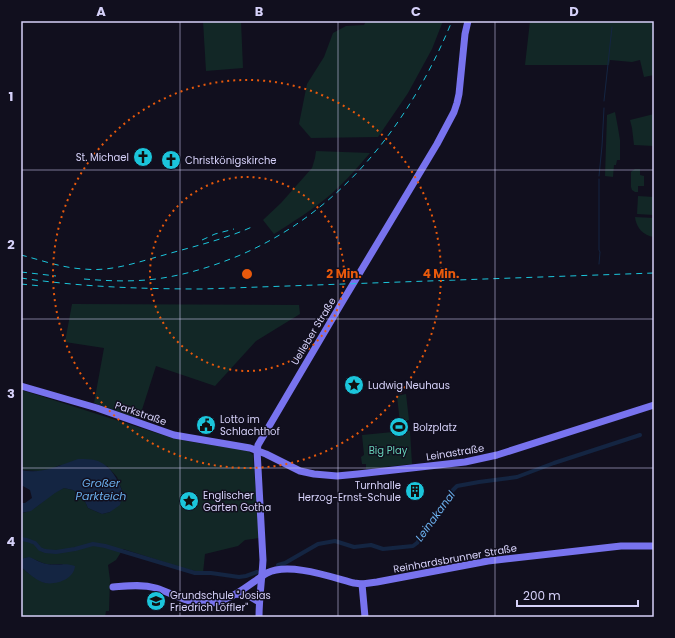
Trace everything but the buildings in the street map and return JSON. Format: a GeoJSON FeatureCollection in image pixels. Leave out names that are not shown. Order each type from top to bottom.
{"type":"FeatureCollection","features":[{"type":"Feature","properties":{"kind":"street","name":"Uelleber Straße"},"geometry":{"type":"LineString","coordinates":[[258,617],[263,559],[257,450],[262,438],[437,144],[454,112],[458,99],[464,34],[468,21]]}},
{"type":"Feature","properties":{"kind":"street","name":"Parkstraße"},"geometry":{"type":"LineString","coordinates":[[21,386],[91,406],[174,435],[245,446],[257,450]]}},
{"type":"Feature","properties":{"kind":"street","name":"Leinastraße"},"geometry":{"type":"LineString","coordinates":[[257,450],[291,468],[305,473],[337,476],[457,463],[497,455],[654,405]]}},
{"type":"Feature","properties":{"kind":"street","name":"Reinhardsbrunner Straße"},"geometry":{"type":"LineString","coordinates":[[113,587],[142,586],[156,588],[190,602],[199,604],[218,602],[236,594],[273,570],[300,569],[362,584],[495,560],[618,546],[654,546]]}},
{"type":"Feature","properties":{"kind":"street"},"geometry":{"type":"LineString","coordinates":[[362,584],[366,617]]}},
{"type":"Feature","properties":{"kind":"street"},"geometry":{"type":"LineString","coordinates":[[236,594],[249,596],[259,602]]}},
{"type":"Feature","properties":{"kind":"green space"},"geometry":{"type":"Polygon","coordinates":[[[203,21],[241,21],[243,68],[206,71],[203,21]]]}},
{"type":"Feature","properties":{"kind":"green space"},"geometry":{"type":"Polygon","coordinates":[[[366,21],[443,21],[432,49],[408,93],[378,137],[311,138],[299,124],[307,84],[324,57],[333,33],[346,26],[364,25],[366,21]]]}},
{"type":"Feature","properties":{"kind":"green space"},"geometry":{"type":"Polygon","coordinates":[[[530,21],[654,21],[654,75],[644,77],[640,60],[632,62],[610,60],[609,65],[525,65],[530,21]]]}},
{"type":"Feature","properties":{"kind":"green space"},"geometry":{"type":"Polygon","coordinates":[[[615,112],[620,140],[620,160],[617,160],[616,165],[614,165],[613,177],[605,176],[607,115],[615,112]]]}},
{"type":"Feature","properties":{"kind":"green space"},"geometry":{"type":"Polygon","coordinates":[[[654,114],[654,146],[634,145],[630,120],[654,114]]]}},
{"type":"Feature","properties":{"kind":"green space"},"geometry":{"type":"Polygon","coordinates":[[[316,151],[370,153],[330,195],[274,234],[263,220],[281,203],[312,168],[316,151]]]}},
{"type":"Feature","properties":{"kind":"green space"},"geometry":{"type":"Polygon","coordinates":[[[635,169],[640,169],[640,175],[644,176],[644,186],[638,186],[638,192],[632,190],[631,187],[631,172],[635,169]]]}},
{"type":"Feature","properties":{"kind":"green space"},"geometry":{"type":"Polygon","coordinates":[[[638,196],[654,197],[654,215],[637,214],[638,196]]]}},
{"type":"Feature","properties":{"kind":"green space"},"geometry":{"type":"Polygon","coordinates":[[[635,217],[654,218],[654,237],[643,233],[637,224],[635,217]]]}},
{"type":"Feature","properties":{"kind":"green space"},"geometry":{"type":"Polygon","coordinates":[[[72,304],[299,305],[300,314],[256,341],[215,386],[156,366],[139,419],[94,403],[104,348],[65,342],[72,304]]]}},
{"type":"Feature","properties":{"kind":"green space","name":"Englischer Garten Gotha"},"geometry":{"type":"Polygon","coordinates":[[[21,390],[172,438],[247,450],[253,455],[259,538],[245,540],[238,546],[205,554],[203,573],[123,549],[116,560],[108,565],[110,580],[109,611],[106,611],[105,617],[21,617],[21,567],[45,583],[63,564],[46,564],[30,558],[24,558],[21,560],[21,513],[35,508],[55,492],[64,488],[73,490],[83,497],[88,508],[102,514],[110,512],[123,493],[117,477],[107,466],[60,465],[49,470],[21,470],[21,390]]]}},
{"type":"Feature","properties":{"kind":"green space","name":"Big Play"},"geometry":{"type":"Polygon","coordinates":[[[406,394],[409,420],[405,421],[406,431],[410,431],[412,464],[366,469],[366,464],[362,464],[361,457],[364,455],[362,435],[393,432],[393,424],[400,423],[397,396],[406,394]]]}},
{"type":"Feature","properties":{"kind":"water","name":"Großer Parkteich"},"geometry":{"type":"Polygon","coordinates":[[[78,459],[91,459],[98,461],[111,470],[123,493],[120,505],[110,512],[102,514],[88,508],[83,497],[73,490],[64,488],[31,511],[21,513],[21,503],[25,503],[32,498],[30,490],[21,485],[21,470],[43,470],[78,459]]]}},
{"type":"Feature","properties":{"kind":"water"},"geometry":{"type":"Polygon","coordinates":[[[29,557],[47,564],[64,564],[75,566],[74,571],[68,578],[60,582],[45,583],[36,579],[21,567],[21,560],[29,557]]]}},
{"type":"Feature","properties":{"kind":"waterway"},"geometry":{"type":"LineString","coordinates":[[604,101],[612,27]]}},
{"type":"Feature","properties":{"kind":"waterway"},"geometry":{"type":"LineString","coordinates":[[599,176],[604,108]]}},
{"type":"Feature","properties":{"kind":"waterway"},"geometry":{"type":"LineString","coordinates":[[599,179],[599,264]]}},
{"type":"Feature","properties":{"kind":"waterway","name":"Leinakanal"},"geometry":{"type":"LineString","coordinates":[[278,565],[285,563],[318,544],[335,541],[354,547],[371,545],[383,549],[413,546],[417,543],[442,509],[452,491],[457,486],[517,477],[554,463],[640,435]]}},
{"type":"Feature","properties":{"kind":"waterway","name":"Leinakanal"},"geometry":{"type":"LineString","coordinates":[[21,539],[35,543],[40,549],[45,551],[56,552],[93,544],[105,546],[195,573],[211,573],[239,577],[257,572]]}},
{"type":"Feature","properties":{"kind":"railway"},"geometry":{"type":"LineString","coordinates":[[84,279],[120,281],[147,280],[198,270],[238,256],[275,237],[309,215],[340,189],[368,160],[393,129],[415,95],[435,59],[452,21]]}},
{"type":"Feature","properties":{"kind":"railway"},"geometry":{"type":"LineString","coordinates":[[21,255],[68,267],[94,270],[114,268],[199,245],[232,235],[254,226]]}},
{"type":"Feature","properties":{"kind":"railway"},"geometry":{"type":"LineString","coordinates":[[202,240],[215,234],[234,229]]}},
{"type":"Feature","properties":{"kind":"railway"},"geometry":{"type":"LineString","coordinates":[[21,272],[56,276]]}},
{"type":"Feature","properties":{"kind":"railway"},"geometry":{"type":"LineString","coordinates":[[21,278],[66,284],[112,287],[203,289],[654,273]]}},
{"type":"Feature","properties":{"kind":"railway"},"geometry":{"type":"LineString","coordinates":[[21,284],[41,286]]}},
{"type":"Feature","properties":{"kind":"place","name":"St. Michael"},"geometry":{"type":"Point","coordinates":[143,157]}},
{"type":"Feature","properties":{"kind":"place","name":"Christkönigskirche"},"geometry":{"type":"Point","coordinates":[171,160]}},
{"type":"Feature","properties":{"kind":"place","name":"Ludwig Neuhaus"},"geometry":{"type":"Point","coordinates":[354,385]}},
{"type":"Feature","properties":{"kind":"place","name":"Lotto im Schlachthof"},"geometry":{"type":"Point","coordinates":[206,425]}},
{"type":"Feature","properties":{"kind":"place","name":"Bolzplatz"},"geometry":{"type":"Point","coordinates":[399,427]}},
{"type":"Feature","properties":{"kind":"place","name":"Turnhalle Herzog-Ernst-Schule"},"geometry":{"type":"Point","coordinates":[415,491]}},
{"type":"Feature","properties":{"kind":"place","name":"Englischer Garten Gotha"},"geometry":{"type":"Point","coordinates":[189,501]}},
{"type":"Feature","properties":{"kind":"place","name":"Grundschule \"Josias Friedrich Löffler\""},"geometry":{"type":"Point","coordinates":[156,601]}}]}
